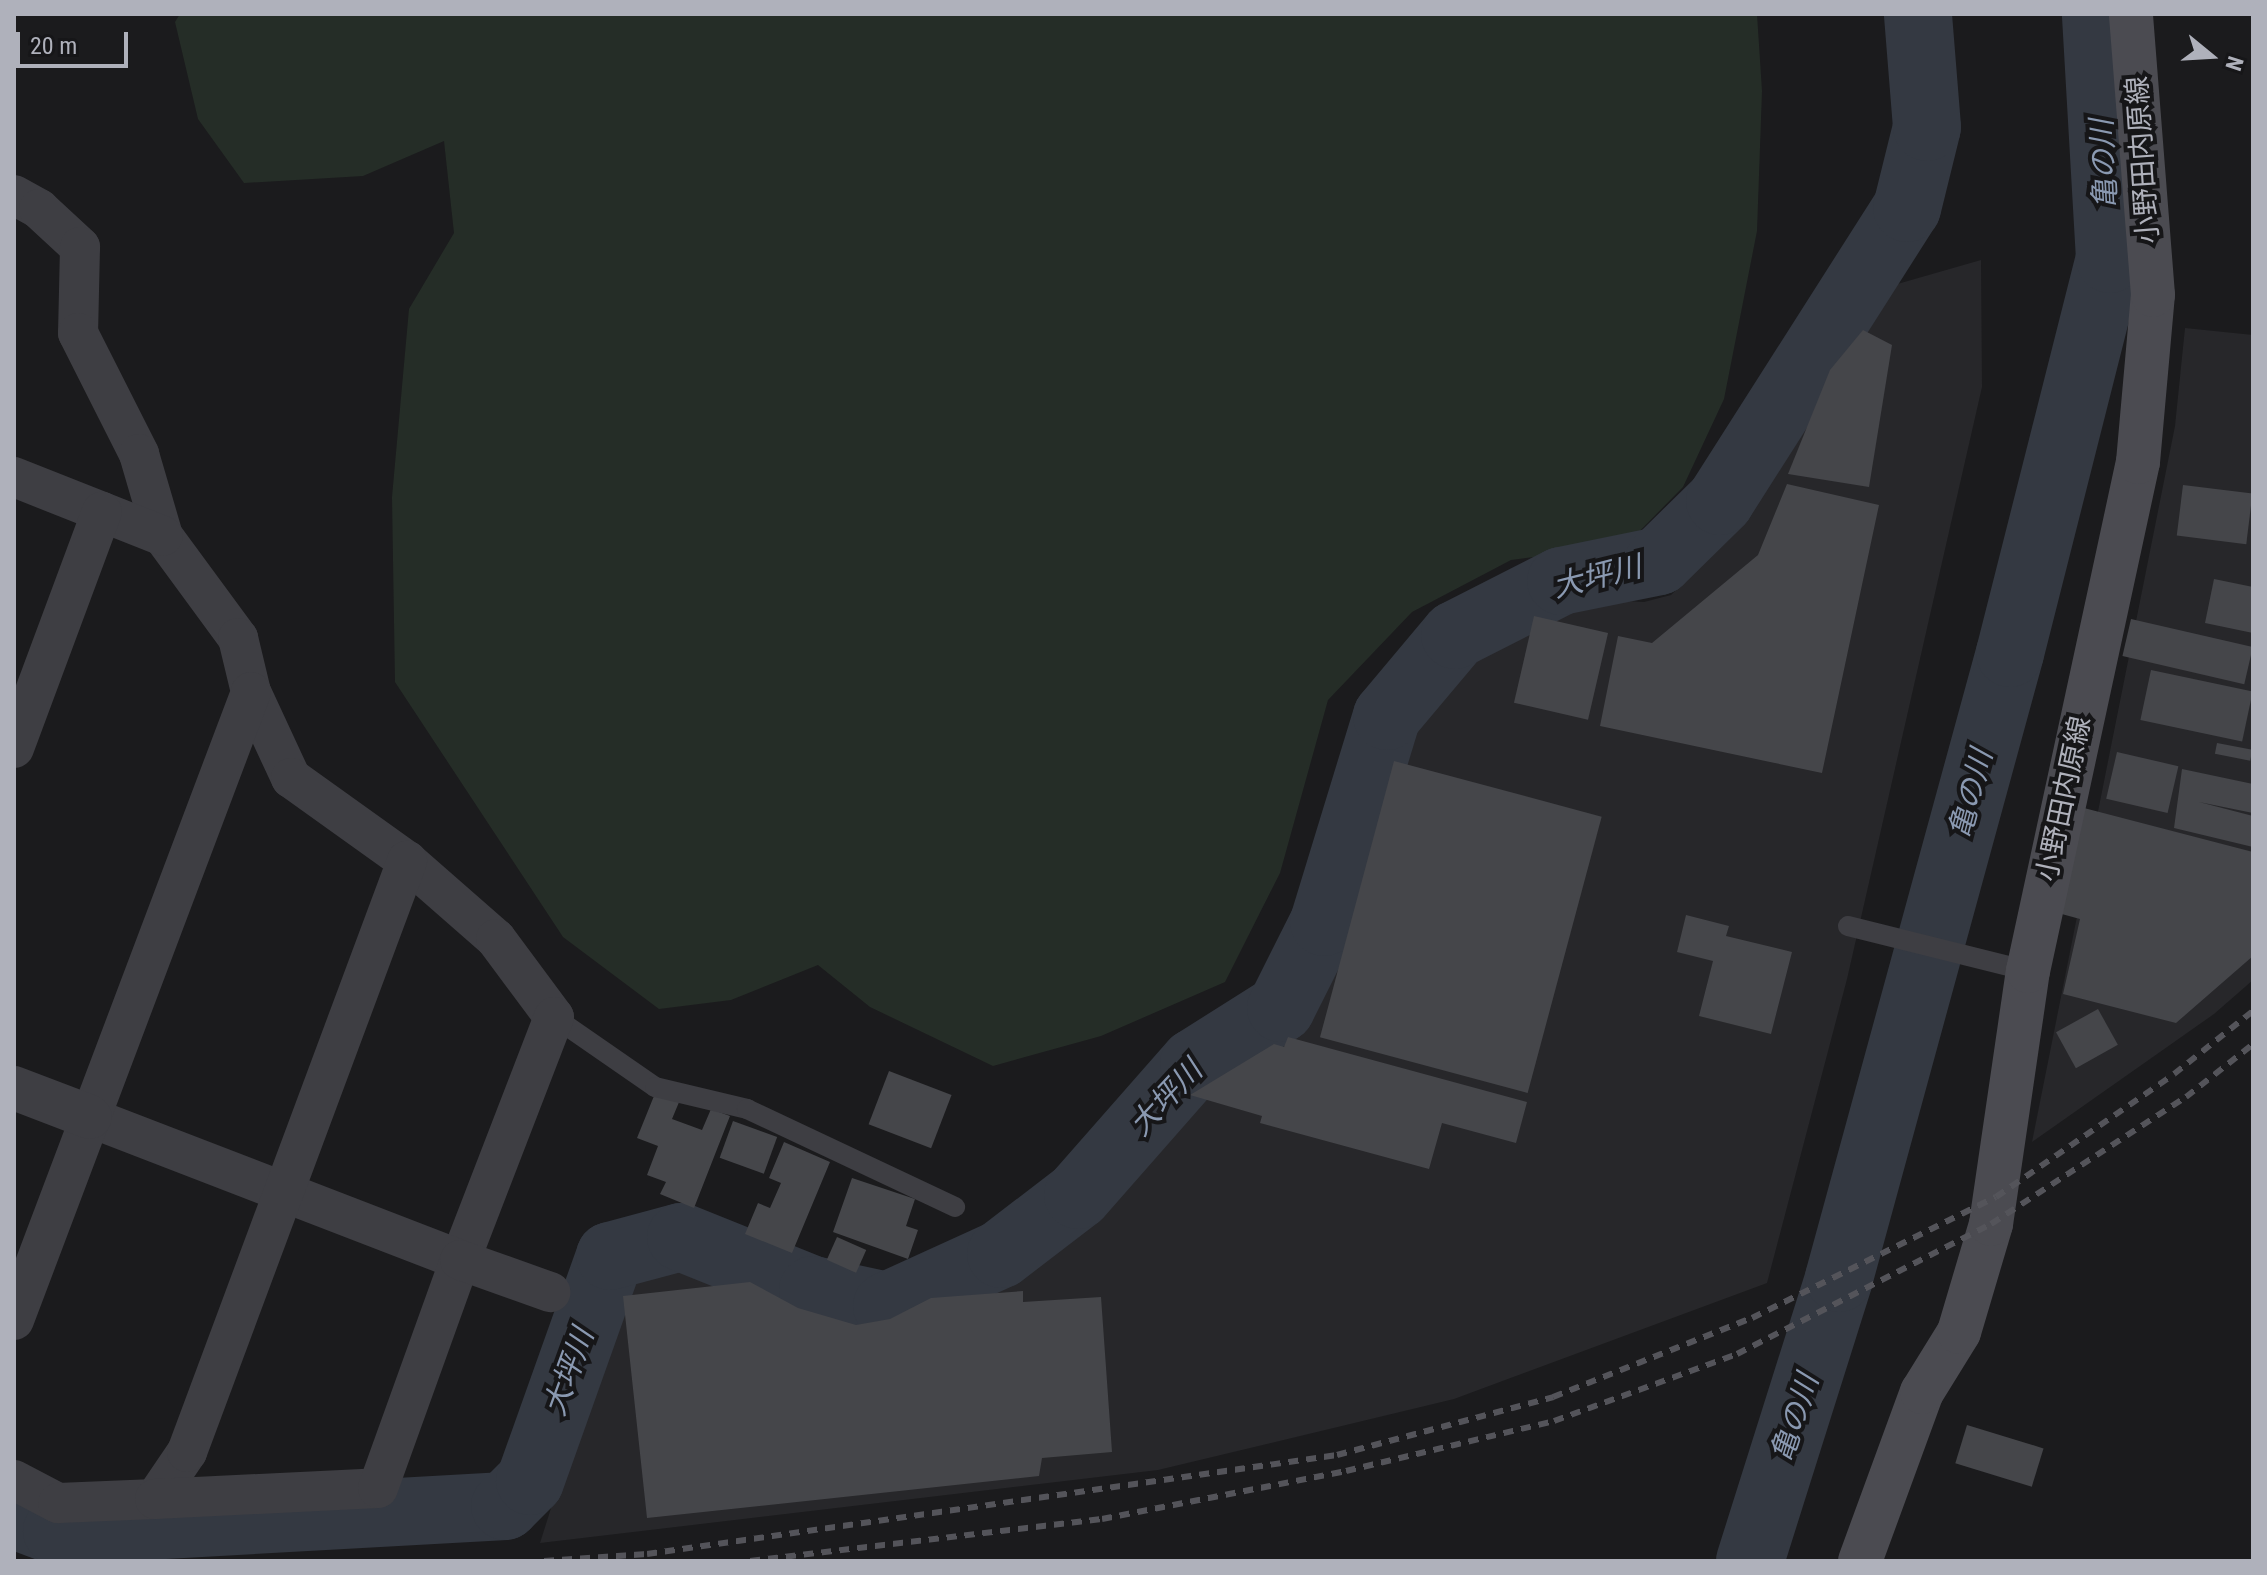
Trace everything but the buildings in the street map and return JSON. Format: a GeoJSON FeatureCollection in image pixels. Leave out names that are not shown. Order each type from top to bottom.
{"type":"FeatureCollection","features":[{"type":"Feature","properties":{"kind":"main road","name":"小野田内原線"},"geometry":{"type":"LineString","coordinates":[[1860,1561],[1922,1392],[1959,1332],[1991,1224],[2015,970],[2138,462],[2153,295],[2131,14]]}},
{"type":"Feature","properties":{"kind":"street"},"geometry":{"type":"LineString","coordinates":[[14,1480],[58,1503],[378,1488],[460,1260],[554,1017],[496,939],[407,861],[291,778],[251,692],[238,638],[163,536],[139,454],[78,333],[80,247],[22,212]]}},
{"type":"Feature","properties":{"kind":"street"},"geometry":{"type":"LineString","coordinates":[[14,477],[163,536]]}},
{"type":"Feature","properties":{"kind":"street"},"geometry":{"type":"LineString","coordinates":[[14,748],[102,512]]}},
{"type":"Feature","properties":{"kind":"street"},"geometry":{"type":"LineString","coordinates":[[14,1320],[251,692]]}},
{"type":"Feature","properties":{"kind":"street"},"geometry":{"type":"LineString","coordinates":[[155,1499],[187,1452],[281,1191],[407,861]]}},
{"type":"Feature","properties":{"kind":"street"},"geometry":{"type":"LineString","coordinates":[[14,1088],[550,1292]]}},
{"type":"Feature","properties":{"kind":"lane"},"geometry":{"type":"LineString","coordinates":[[1848,926],[2015,970]]}},
{"type":"Feature","properties":{"kind":"lane"},"geometry":{"type":"LineString","coordinates":[[554,1017],[655,1087],[747,1109],[955,1207]]}},
{"type":"Feature","properties":{"kind":"shaded area"},"geometry":{"type":"Polygon","coordinates":[[[180,14],[1757,14],[1762,91],[1757,231],[1724,399],[1683,487],[1626,545],[1511,560],[1412,612],[1328,700],[1280,873],[1225,982],[1101,1036],[993,1066],[870,1007],[818,965],[731,1000],[659,1009],[563,937],[395,682],[392,497],[409,309],[454,233],[444,141],[363,176],[244,183],[198,119],[175,22],[180,14]]]}},
{"type":"Feature","properties":{"kind":"shaded area"},"geometry":{"type":"Polygon","coordinates":[[[1981,260],[1982,387],[1847,979],[1767,1283],[1454,1399],[1158,1470],[540,1543],[624,1277],[684,1249],[836,1318],[876,1322],[965,1283],[1024,1269],[1206,1090],[1234,1054],[1298,1012],[1341,940],[1382,761],[1414,711],[1505,623],[1552,597],[1644,602],[1671,595],[1729,538],[1846,319],[1887,287],[1981,260]]]}},
{"type":"Feature","properties":{"kind":"shaded area"},"geometry":{"type":"Polygon","coordinates":[[[2185,328],[2253,335],[2253,980],[2214,1014],[2032,1142],[2175,426],[2185,328]]]}},
{"type":"Feature","properties":{"kind":"waterway","name":"大坪川"},"geometry":{"type":"LineString","coordinates":[[14,1515],[57,1531],[505,1506],[530,1481],[610,1256],[681,1237],[813,1290],[887,1306],[1001,1254],[1078,1195],[1194,1063],[1281,1008],[1324,922],[1387,716],[1455,635],[1561,581],[1659,561],[1720,501],[1907,208],[1927,127],[1918,14]]}},
{"type":"Feature","properties":{"kind":"waterway","name":"亀の川"},"geometry":{"type":"LineString","coordinates":[[1750,1561],[1839,1278],[2010,653],[2110,259],[2096,14]]}},
{"type":"Feature","properties":{"kind":"railway"},"geometry":{"type":"LineString","coordinates":[[544,1561],[647,1554],[1337,1455],[1553,1397],[1752,1318],[1996,1197],[2174,1074],[2253,1011]]}},
{"type":"Feature","properties":{"kind":"railway"},"geometry":{"type":"LineString","coordinates":[[750,1561],[1102,1519],[1346,1471],[1554,1421],[1737,1354],[1991,1224],[2186,1097],[2253,1044]]}}]}
